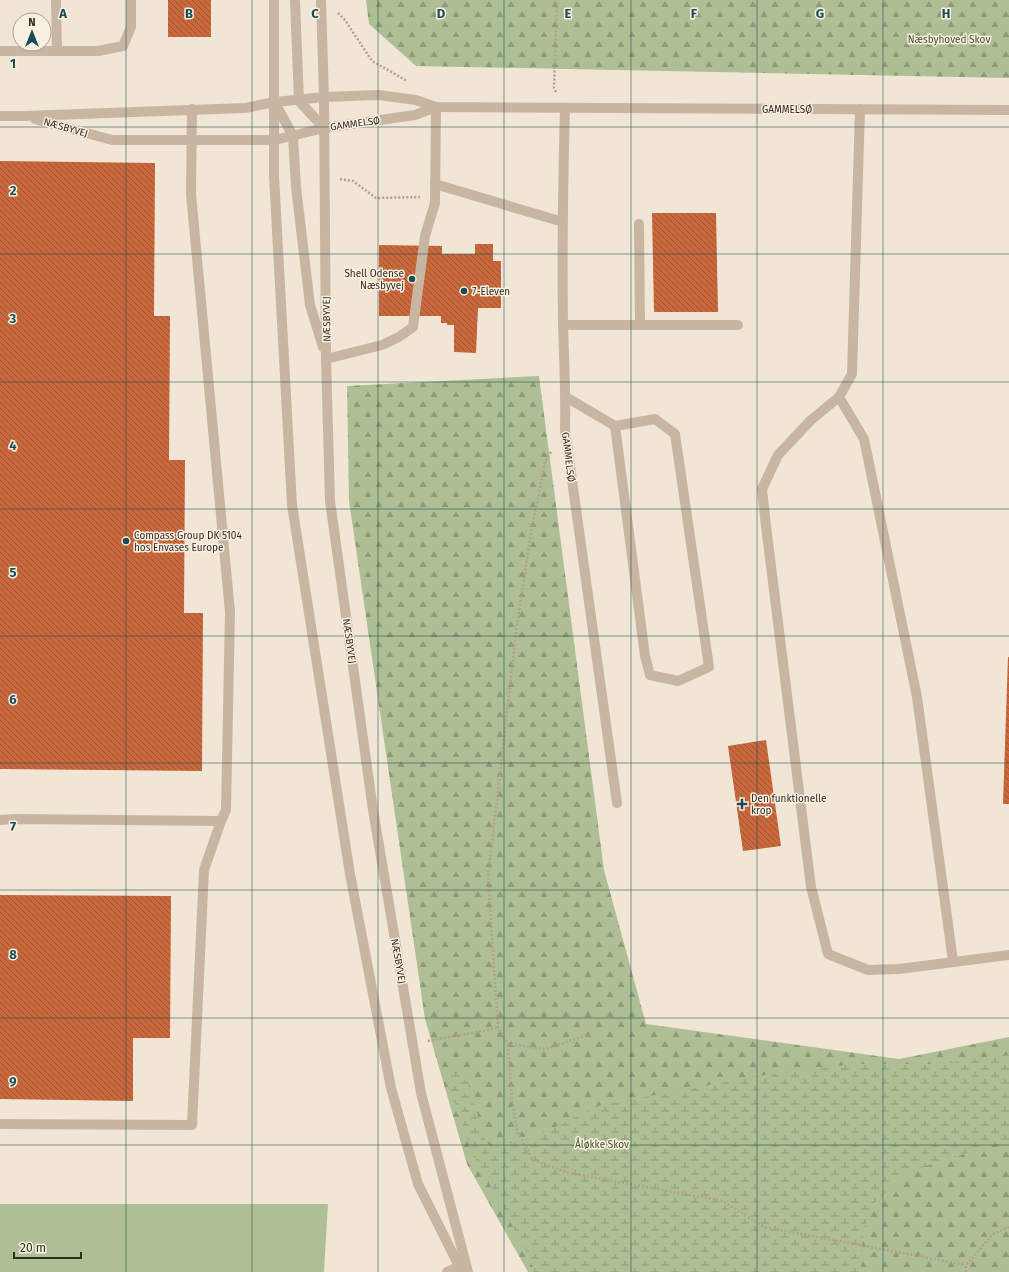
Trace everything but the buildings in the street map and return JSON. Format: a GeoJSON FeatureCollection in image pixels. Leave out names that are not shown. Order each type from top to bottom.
{"type":"FeatureCollection","features":[{"type":"Feature","properties":{"kind":"street"},"geometry":{"type":"LineString","coordinates":[[56,0],[57,51]]}},
{"type":"Feature","properties":{"kind":"street"},"geometry":{"type":"LineString","coordinates":[[0,52],[98,51],[124,46],[131,27],[131,0]]}},
{"type":"Feature","properties":{"kind":"street"},"geometry":{"type":"LineString","coordinates":[[274,0],[274,176],[292,505],[350,874],[391,1088],[418,1184],[464,1268],[447,1272]]}},
{"type":"Feature","properties":{"kind":"street"},"geometry":{"type":"LineString","coordinates":[[295,0],[299,101],[324,128]]}},
{"type":"Feature","properties":{"kind":"street","name":"NÆSBYVEJ"},"geometry":{"type":"LineString","coordinates":[[321,0],[324,98],[326,359],[330,501],[374,817],[421,1093],[464,1268]]}},
{"type":"Feature","properties":{"kind":"street","name":"GAMMELSØ"},"geometry":{"type":"LineString","coordinates":[[274,102],[379,95],[416,100],[436,107],[1009,110]]}},
{"type":"Feature","properties":{"kind":"street"},"geometry":{"type":"LineString","coordinates":[[274,102],[293,136],[296,187],[310,305],[326,359],[382,345],[399,337],[413,327],[425,236],[435,203],[436,107]]}},
{"type":"Feature","properties":{"kind":"street","name":"NÆSBYVEJ"},"geometry":{"type":"LineString","coordinates":[[0,116],[245,108],[274,102]]}},
{"type":"Feature","properties":{"kind":"street","name":"GAMMELSØ"},"geometry":{"type":"LineString","coordinates":[[274,140],[324,128],[415,115],[436,107]]}},
{"type":"Feature","properties":{"kind":"street","name":"GAMMELSØ"},"geometry":{"type":"LineString","coordinates":[[565,108],[563,222],[566,397],[565,430],[616,803]]}},
{"type":"Feature","properties":{"kind":"street"},"geometry":{"type":"LineString","coordinates":[[0,1124],[192,1125],[204,870],[226,810],[230,612],[191,194],[192,109]]}},
{"type":"Feature","properties":{"kind":"street"},"geometry":{"type":"LineString","coordinates":[[860,109],[852,374],[839,397],[811,420],[778,455],[762,489],[811,887],[828,954],[868,970],[899,969],[1009,955]]}},
{"type":"Feature","properties":{"kind":"street","name":"NÆSBYVEJ"},"geometry":{"type":"LineString","coordinates":[[26,116],[112,140],[274,140]]}},
{"type":"Feature","properties":{"kind":"street"},"geometry":{"type":"LineString","coordinates":[[435,184],[563,222]]}},
{"type":"Feature","properties":{"kind":"street"},"geometry":{"type":"LineString","coordinates":[[639,224],[640,325]]}},
{"type":"Feature","properties":{"kind":"street"},"geometry":{"type":"LineString","coordinates":[[564,325],[738,325]]}},
{"type":"Feature","properties":{"kind":"street"},"geometry":{"type":"LineString","coordinates":[[566,397],[616,426],[655,419],[675,434],[709,667],[678,681],[650,676],[645,656],[616,426]]}},
{"type":"Feature","properties":{"kind":"street"},"geometry":{"type":"LineString","coordinates":[[839,397],[864,439],[917,697],[953,961]]}},
{"type":"Feature","properties":{"kind":"street"},"geometry":{"type":"LineString","coordinates":[[0,820],[222,821]]}},
{"type":"Feature","properties":{"kind":"path"},"geometry":{"type":"LineString","coordinates":[[557,0],[554,88],[565,108]]}},
{"type":"Feature","properties":{"kind":"path"},"geometry":{"type":"LineString","coordinates":[[335,10],[345,20],[372,61],[412,84]]}},
{"type":"Feature","properties":{"kind":"path"},"geometry":{"type":"LineString","coordinates":[[324,176],[353,181],[376,198],[435,197]]}},
{"type":"Feature","properties":{"kind":"path"},"geometry":{"type":"LineString","coordinates":[[565,430],[545,462],[531,533],[517,625],[488,877],[498,1028],[508,1044],[512,1100],[517,1131],[532,1160],[569,1173],[724,1201],[764,1227],[966,1265]]}},
{"type":"Feature","properties":{"kind":"path"},"geometry":{"type":"LineString","coordinates":[[413,1044],[498,1028]]}},
{"type":"Feature","properties":{"kind":"path"},"geometry":{"type":"LineString","coordinates":[[508,1044],[545,1049],[592,1034]]}},
{"type":"Feature","properties":{"kind":"path"},"geometry":{"type":"LineString","coordinates":[[966,1272],[966,1265],[993,1234],[1009,1226]]}},
{"type":"Feature","properties":{"kind":"green space","name":"Næsbyhoved Skov"},"geometry":{"type":"Polygon","coordinates":[[[366,0],[1009,0],[1009,78],[416,66],[369,24],[366,0]]]}},
{"type":"Feature","properties":{"kind":"green space","name":"Åløkke Skov"},"geometry":{"type":"Polygon","coordinates":[[[539,376],[604,870],[646,1024],[899,1059],[1009,1037],[1009,1272],[528,1272],[467,1164],[425,1019],[349,501],[347,386],[539,376]]]}},
{"type":"Feature","properties":{"kind":"green space"},"geometry":{"type":"Polygon","coordinates":[[[1009,1055],[1009,1141],[908,1172],[872,1205],[863,1233],[861,1272],[534,1272],[530,1258],[470,1148],[448,1082],[450,1075],[458,1073],[468,1083],[486,1143],[494,1147],[532,1138],[601,1105],[758,1076],[853,1064],[939,1064],[1009,1055]]]}},
{"type":"Feature","properties":{"kind":"green space"},"geometry":{"type":"Polygon","coordinates":[[[0,1204],[328,1204],[324,1272],[0,1272],[0,1204]]]}},
{"type":"Feature","properties":{"kind":"place","name":"Shell Odense Næsbyvej"},"geometry":{"type":"Point","coordinates":[412,279]}},
{"type":"Feature","properties":{"kind":"place","name":"7-Eleven"},"geometry":{"type":"Point","coordinates":[464,291]}},
{"type":"Feature","properties":{"kind":"place","name":"Compass Group DK 5104 hos Envases Europe"},"geometry":{"type":"Point","coordinates":[126,541]}},
{"type":"Feature","properties":{"kind":"place","name":"Den funktionelle krop"},"geometry":{"type":"Point","coordinates":[742,804]}}]}
